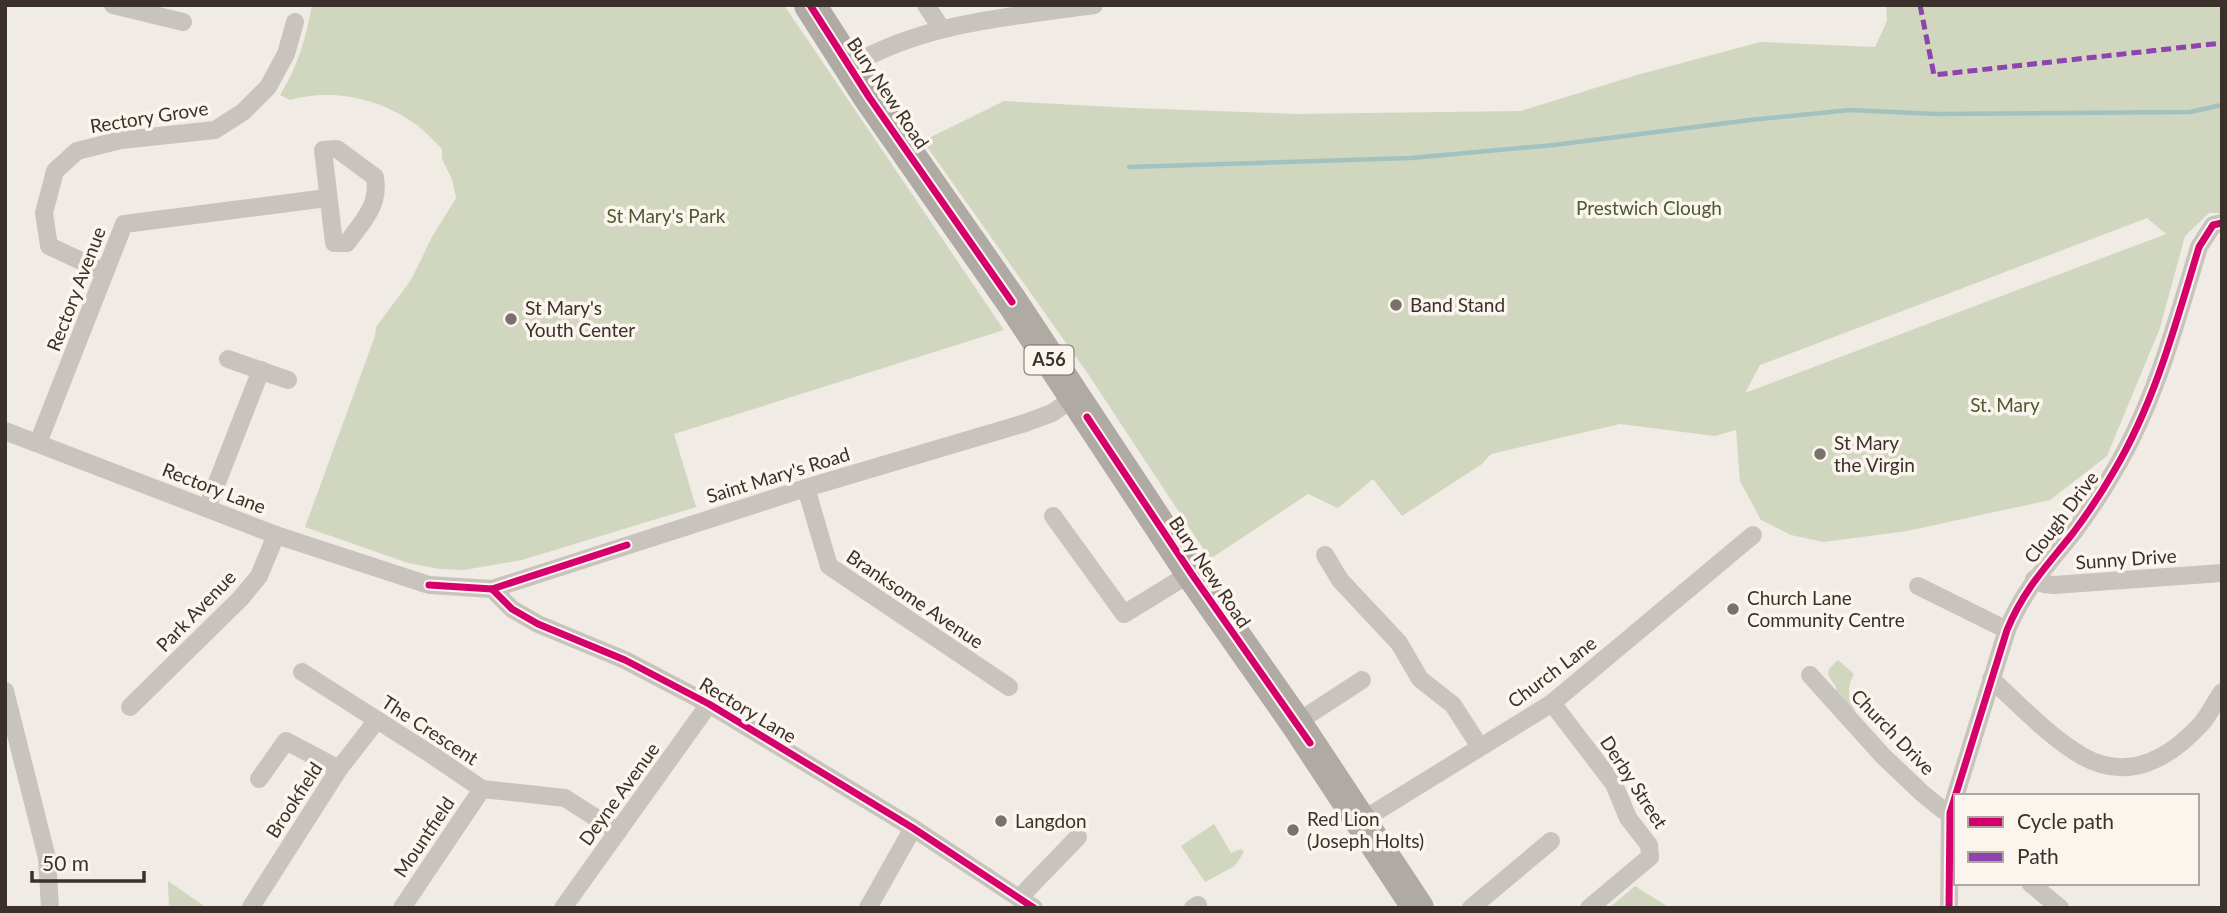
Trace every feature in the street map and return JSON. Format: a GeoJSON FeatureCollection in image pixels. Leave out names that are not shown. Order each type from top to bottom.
{"type":"FeatureCollection","features":[{"type":"Feature","properties":{"kind":"highway","name":"Bury New Road"},"geometry":{"type":"LineString","coordinates":[[810,5],[1012,302],[1191,573],[1296,723],[1418,908]]}},
{"type":"Feature","properties":{"kind":"street"},"geometry":{"type":"LineString","coordinates":[[113,5],[183,22]]}},
{"type":"Feature","properties":{"kind":"street"},"geometry":{"type":"LineString","coordinates":[[926,5],[941,28]]}},
{"type":"Feature","properties":{"kind":"street"},"geometry":{"type":"LineString","coordinates":[[850,66],[877,51],[941,28],[1094,5]]}},
{"type":"Feature","properties":{"kind":"street","name":"Rectory Grove"},"geometry":{"type":"LineString","coordinates":[[105,272],[49,246],[44,213],[55,171],[77,151],[88,148],[121,140],[215,130],[243,112],[268,87],[286,54],[295,22]]}},
{"type":"Feature","properties":{"kind":"street"},"geometry":{"type":"LineString","coordinates":[[337,149],[375,177],[377,190],[374,207],[347,243],[334,243],[327,198],[323,150],[337,149]]}},
{"type":"Feature","properties":{"kind":"street","name":"Rectory Avenue"},"geometry":{"type":"LineString","coordinates":[[38,443],[124,224],[327,198]]}},
{"type":"Feature","properties":{"kind":"street","name":"Clough Drive"},"geometry":{"type":"LineString","coordinates":[[1956,794],[2007,629],[2019,602],[2034,579],[2095,503],[2134,436],[2150,401],[2199,247],[2217,224]]}},
{"type":"Feature","properties":{"kind":"street"},"geometry":{"type":"LineString","coordinates":[[228,359],[288,380]]}},
{"type":"Feature","properties":{"kind":"street"},"geometry":{"type":"LineString","coordinates":[[208,508],[261,370]]}},
{"type":"Feature","properties":{"kind":"street","name":"Saint Mary's Road"},"geometry":{"type":"LineString","coordinates":[[492,589],[806,488],[1025,423],[1052,413],[1074,398]]}},
{"type":"Feature","properties":{"kind":"street","name":"Rectory Lane"},"geometry":{"type":"LineString","coordinates":[[5,431],[276,535],[429,585],[492,589],[512,609],[538,624],[625,660],[709,704],[912,828],[1027,903]]}},
{"type":"Feature","properties":{"kind":"street","name":"Branksome Avenue"},"geometry":{"type":"LineString","coordinates":[[806,488],[829,566],[1009,687]]}},
{"type":"Feature","properties":{"kind":"street"},"geometry":{"type":"LineString","coordinates":[[1052,516],[1124,614],[1191,573]]}},
{"type":"Feature","properties":{"kind":"street","name":"Park Avenue"},"geometry":{"type":"LineString","coordinates":[[130,707],[241,598],[259,576],[276,535]]}},
{"type":"Feature","properties":{"kind":"street","name":"Church Lane"},"geometry":{"type":"LineString","coordinates":[[1361,821],[1552,703],[1753,536]]}},
{"type":"Feature","properties":{"kind":"street"},"geometry":{"type":"LineString","coordinates":[[1325,555],[1340,580],[1399,643],[1420,680],[1452,705],[1480,747]]}},
{"type":"Feature","properties":{"kind":"street","name":"Sunny Drive"},"geometry":{"type":"LineString","coordinates":[[2034,579],[2054,585],[2222,573]]}},
{"type":"Feature","properties":{"kind":"street"},"geometry":{"type":"LineString","coordinates":[[1919,586],[2007,629]]}},
{"type":"Feature","properties":{"kind":"street","name":"The Crescent"},"geometry":{"type":"LineString","coordinates":[[302,672],[482,789],[565,798],[618,832]]}},
{"type":"Feature","properties":{"kind":"street","name":"Church Drive"},"geometry":{"type":"LineString","coordinates":[[1811,675],[1883,756],[1923,794],[1950,813]]}},
{"type":"Feature","properties":{"kind":"street"},"geometry":{"type":"LineString","coordinates":[[1991,679],[2054,736],[2084,757],[2120,769],[2150,763],[2180,743],[2203,722],[2222,692]]}},
{"type":"Feature","properties":{"kind":"street"},"geometry":{"type":"LineString","coordinates":[[1296,723],[1362,680]]}},
{"type":"Feature","properties":{"kind":"street"},"geometry":{"type":"LineString","coordinates":[[5,691],[47,858],[50,908]]}},
{"type":"Feature","properties":{"kind":"street","name":"Derby Street"},"geometry":{"type":"LineString","coordinates":[[1552,703],[1615,784],[1628,818],[1649,845],[1650,857],[1589,908]]}},
{"type":"Feature","properties":{"kind":"street","name":"Deyne Avenue"},"geometry":{"type":"LineString","coordinates":[[563,908],[709,704]]}},
{"type":"Feature","properties":{"kind":"street","name":"Brookfield"},"geometry":{"type":"LineString","coordinates":[[251,906],[339,769],[377,720]]}},
{"type":"Feature","properties":{"kind":"street"},"geometry":{"type":"LineString","coordinates":[[259,779],[286,741],[339,769]]}},
{"type":"Feature","properties":{"kind":"street","name":"Mountfield"},"geometry":{"type":"LineString","coordinates":[[402,908],[482,789]]}},
{"type":"Feature","properties":{"kind":"street","name":"Clough Drive"},"geometry":{"type":"LineString","coordinates":[[1949,908],[1953,834],[1950,813],[1954,800]]}},
{"type":"Feature","properties":{"kind":"street"},"geometry":{"type":"LineString","coordinates":[[868,908],[912,828]]}},
{"type":"Feature","properties":{"kind":"street"},"geometry":{"type":"LineString","coordinates":[[1027,903],[1078,837]]}},
{"type":"Feature","properties":{"kind":"street"},"geometry":{"type":"LineString","coordinates":[[1471,908],[1551,841]]}},
{"type":"Feature","properties":{"kind":"street"},"geometry":{"type":"LineString","coordinates":[[2032,885],[2060,908]]}},
{"type":"Feature","properties":{"kind":"green space","name":"St Mary's Park"},"geometry":{"type":"Polygon","coordinates":[[[312,5],[784,5],[1004,330],[674,434],[696,507],[522,560],[464,570],[440,569],[408,563],[305,527],[376,327],[411,280],[432,237],[456,198],[452,179],[442,159],[442,149],[400,114],[370,102],[338,95],[290,100],[280,95],[300,52],[312,5]]]}},
{"type":"Feature","properties":{"kind":"green space"},"geometry":{"type":"Polygon","coordinates":[[[1886,5],[2222,5],[2222,213],[2209,213],[2185,236],[2160,328],[2107,456],[2050,500],[1907,531],[1824,542],[1791,535],[1761,520],[1740,481],[1736,430],[1715,436],[1620,424],[1491,454],[1482,464],[1402,516],[1373,479],[1338,508],[1308,494],[1210,559],[1088,374],[923,141],[1004,101],[1296,114],[1521,111],[1637,75],[1760,42],[1875,47],[1887,21],[1886,5]],[[2147,218],[1760,365],[1745,393],[2166,234],[2147,218]]]}},
{"type":"Feature","properties":{"kind":"green space"},"geometry":{"type":"Polygon","coordinates":[[[1838,660],[1854,674],[1849,694],[1863,725],[1836,695],[1836,687],[1828,675],[1829,669],[1838,660]]]}},
{"type":"Feature","properties":{"kind":"green space"},"geometry":{"type":"Polygon","coordinates":[[[1214,824],[1231,853],[1241,849],[1244,852],[1235,866],[1205,882],[1181,846],[1214,824]]]}},
{"type":"Feature","properties":{"kind":"green space"},"geometry":{"type":"Polygon","coordinates":[[[168,881],[207,908],[169,908],[168,881]]]}},
{"type":"Feature","properties":{"kind":"green space"},"geometry":{"type":"Polygon","coordinates":[[[1635,886],[1638,888],[1670,908],[1609,908],[1635,886]]]}},
{"type":"Feature","properties":{"kind":"waterway"},"geometry":{"type":"LineString","coordinates":[[1129,167],[1411,158],[1554,145],[1850,110],[1937,114],[2190,112],[2222,105]]}},
{"type":"Feature","properties":{"kind":"marked path"},"geometry":{"type":"LineString","coordinates":[[1920,5],[1934,75],[2222,43]]}},
{"type":"Feature","properties":{"kind":"cycle path"},"geometry":{"type":"LineString","coordinates":[[810,5],[869,97],[1012,302]]}},
{"type":"Feature","properties":{"kind":"cycle path"},"geometry":{"type":"LineString","coordinates":[[1956,794],[2007,630],[2028,590],[2089,510],[2128,445],[2153,390],[2199,247],[2213,225],[2222,223]]}},
{"type":"Feature","properties":{"kind":"cycle path"},"geometry":{"type":"LineString","coordinates":[[1087,417],[1191,573],[1310,743]]}},
{"type":"Feature","properties":{"kind":"cycle path"},"geometry":{"type":"LineString","coordinates":[[429,585],[492,589],[627,545]]}},
{"type":"Feature","properties":{"kind":"cycle path"},"geometry":{"type":"LineString","coordinates":[[492,589],[512,609],[538,624],[625,660],[709,704],[913,828],[1034,908]]}},
{"type":"Feature","properties":{"kind":"cycle path"},"geometry":{"type":"LineString","coordinates":[[1949,908],[1950,813],[1954,800]]}},
{"type":"Feature","properties":{"kind":"place","name":"Band Stand"},"geometry":{"type":"Point","coordinates":[1396,305]}},
{"type":"Feature","properties":{"kind":"place","name":"St Mary's Youth Center"},"geometry":{"type":"Point","coordinates":[511,319]}},
{"type":"Feature","properties":{"kind":"place","name":"St Mary the Virgin"},"geometry":{"type":"Point","coordinates":[1820,454]}},
{"type":"Feature","properties":{"kind":"place","name":"Church Lane Community Centre"},"geometry":{"type":"Point","coordinates":[1733,609]}},
{"type":"Feature","properties":{"kind":"place","name":"Langdon"},"geometry":{"type":"Point","coordinates":[1001,821]}},
{"type":"Feature","properties":{"kind":"place","name":"Red Lion (Joseph Holts)"},"geometry":{"type":"Point","coordinates":[1293,830]}},
{"type":"Feature","properties":{"kind":"park label","name":"Prestwich Clough"},"geometry":{"type":"Point","coordinates":[1649,208]}},
{"type":"Feature","properties":{"kind":"park label","name":"St. Mary"},"geometry":{"type":"Point","coordinates":[2005,405]}}]}
